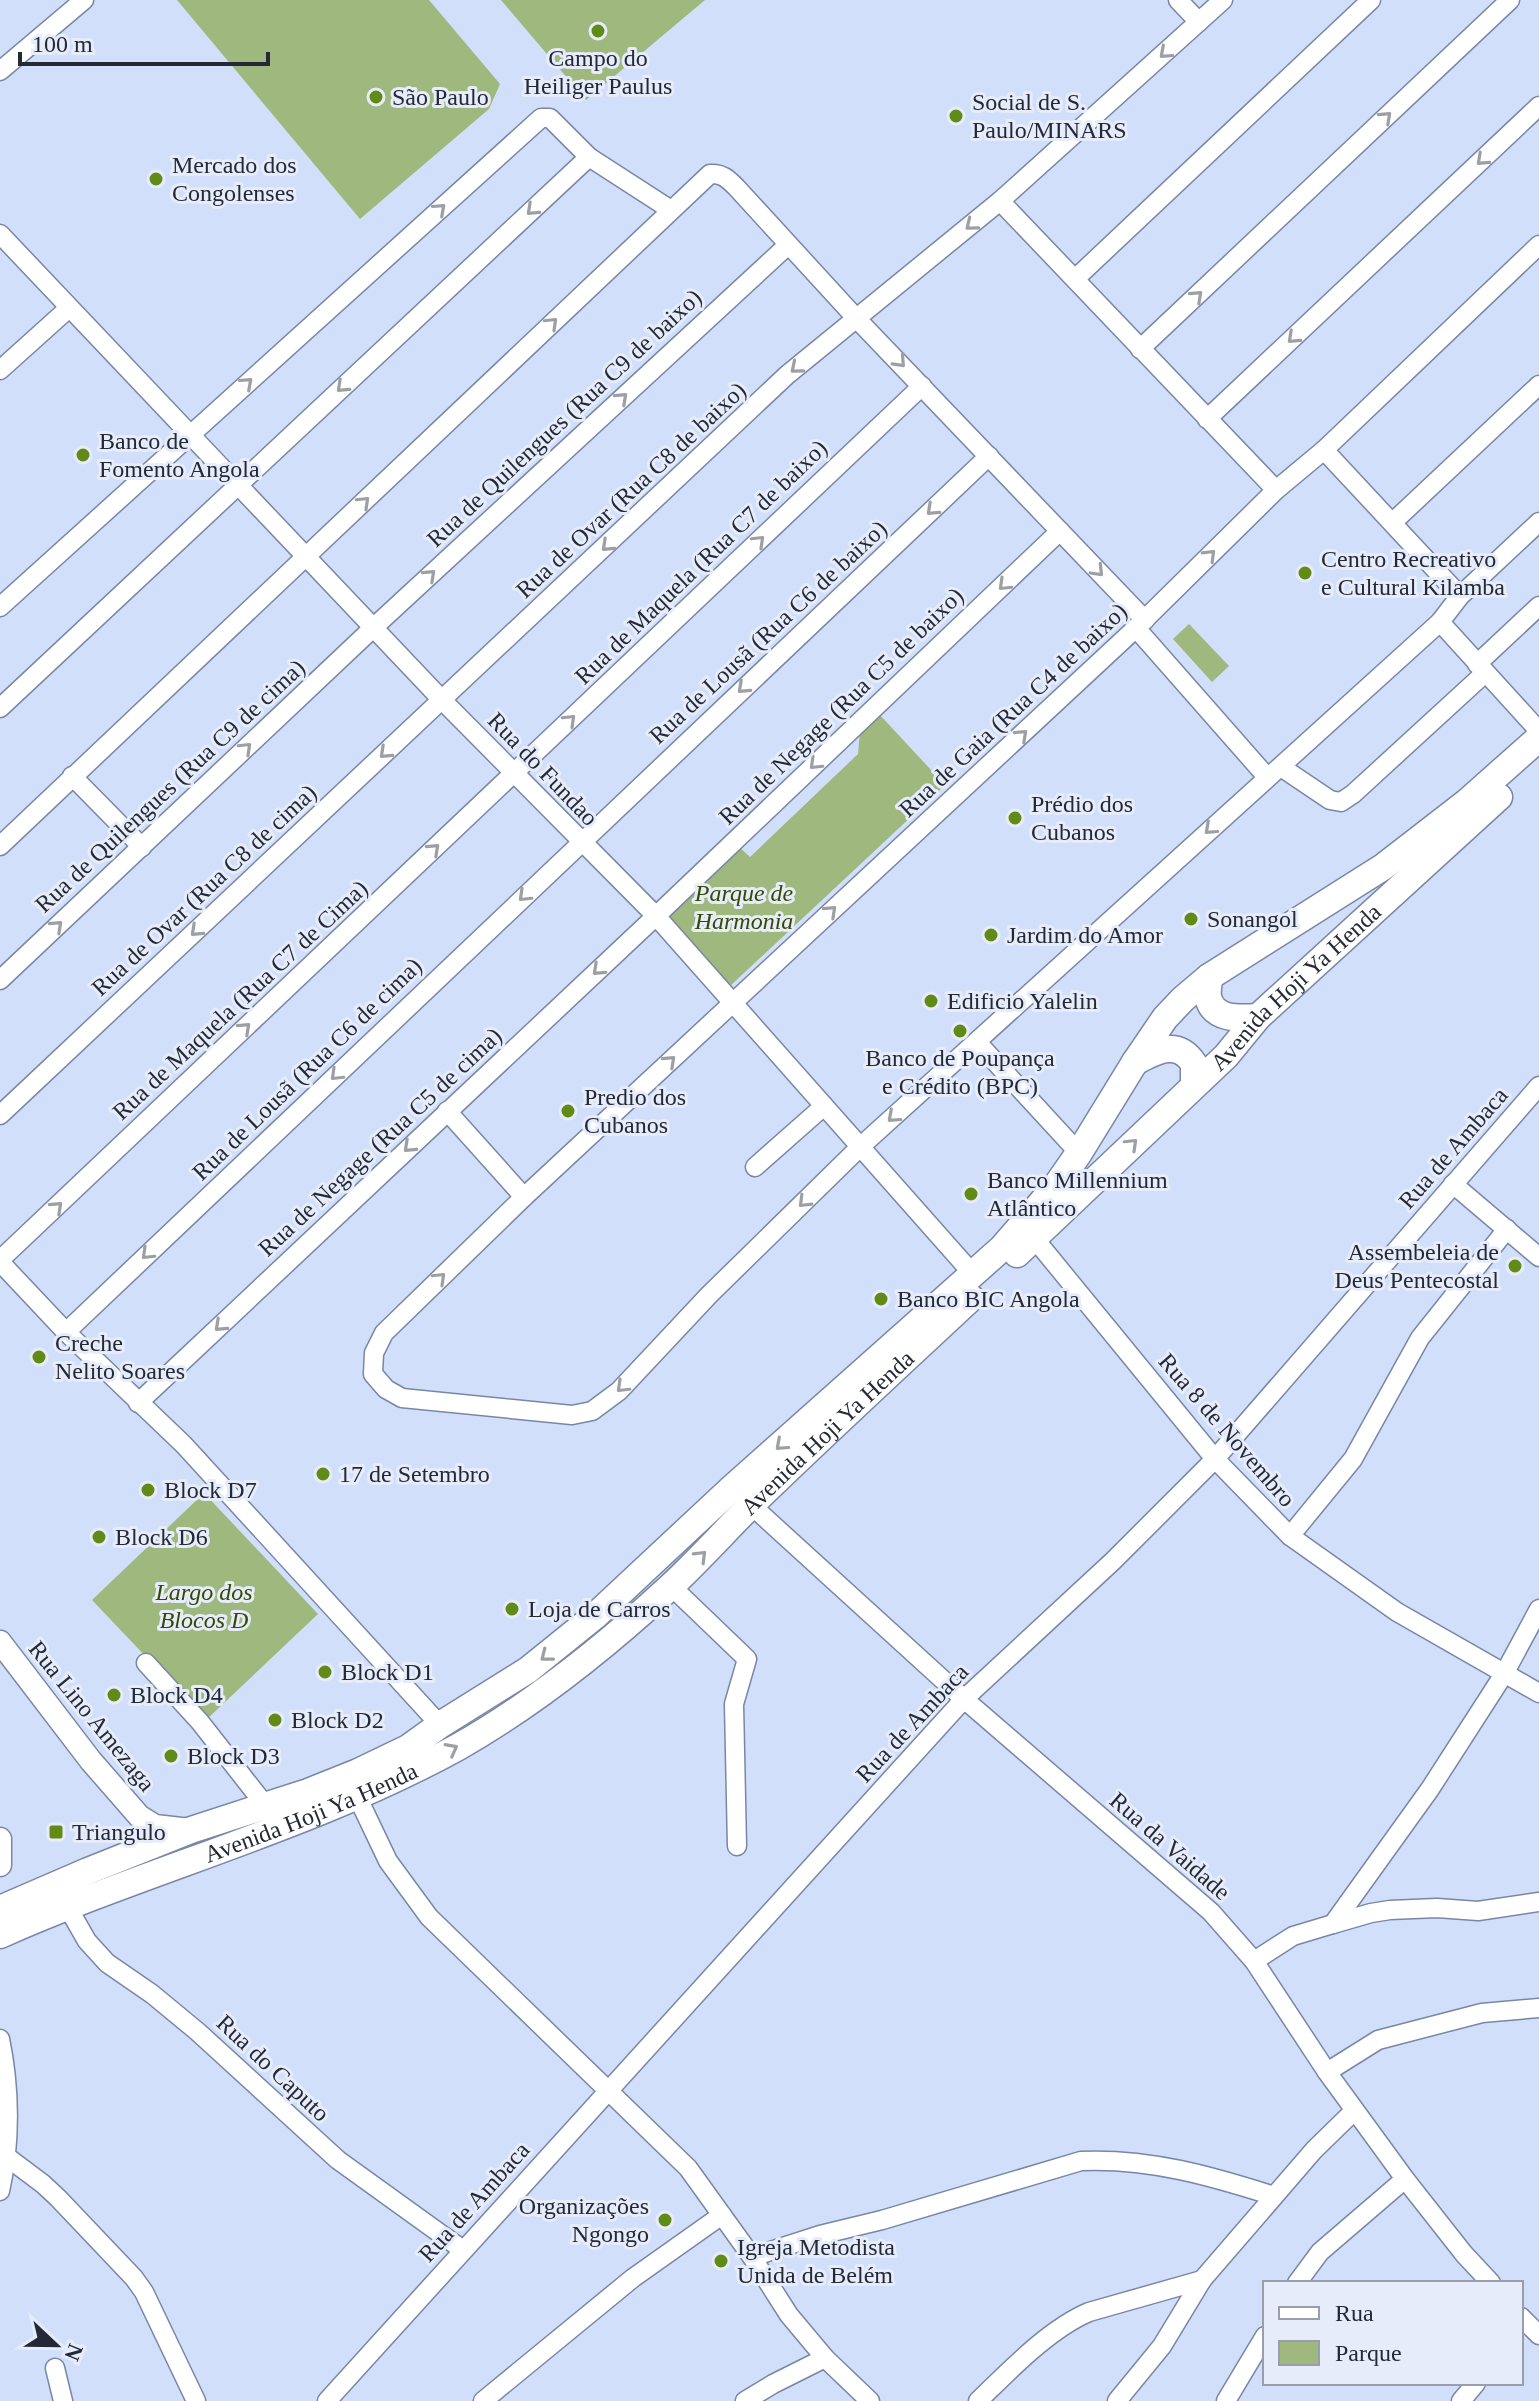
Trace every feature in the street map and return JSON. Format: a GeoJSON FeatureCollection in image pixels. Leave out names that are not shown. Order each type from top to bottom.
{"type":"FeatureCollection","features":[{"type":"Feature","properties":{"kind":"main road","name":"Avenida Hoji Ya Henda"},"geometry":{"type":"LineString","coordinates":[[0,1909],[191,1830],[358,1772],[408,1748],[528,1670],[595,1616],[731,1489],[1011,1238],[1056,1186],[1165,1018],[1209,977],[1383,867],[1467,802],[1539,738]]}},
{"type":"Feature","properties":{"kind":"main road","name":"Avenida Hoji Ya Henda"},"geometry":{"type":"LineString","coordinates":[[0,1935],[67,1906],[164,1872],[357,1796],[459,1746],[527,1703],[599,1648],[671,1586],[751,1505],[1226,1056],[1258,1017],[1539,759]]}},
{"type":"Feature","properties":{"kind":"main road"},"geometry":{"type":"LineString","coordinates":[[1209,977],[1208,997],[1212,1006],[1234,1019],[1258,1017]]}},
{"type":"Feature","properties":{"kind":"main road"},"geometry":{"type":"LineString","coordinates":[[1135,1062],[1155,1051],[1182,1051],[1194,1064],[1194,1085]]}},
{"type":"Feature","properties":{"kind":"street"},"geometry":{"type":"LineString","coordinates":[[0,71],[84,0]]}},
{"type":"Feature","properties":{"kind":"street"},"geometry":{"type":"LineString","coordinates":[[1178,0],[1199,22]]}},
{"type":"Feature","properties":{"kind":"street","name":"Rua de Ovar (Rua C8 de baixo)"},"geometry":{"type":"LineString","coordinates":[[442,700],[787,375],[1000,201],[1223,0]]}},
{"type":"Feature","properties":{"kind":"street"},"geometry":{"type":"LineString","coordinates":[[1076,278],[1371,0]]}},
{"type":"Feature","properties":{"kind":"street"},"geometry":{"type":"LineString","coordinates":[[1140,349],[1510,0]]}},
{"type":"Feature","properties":{"kind":"street"},"geometry":{"type":"LineString","coordinates":[[1207,419],[1539,106]]}},
{"type":"Feature","properties":{"kind":"street"},"geometry":{"type":"LineString","coordinates":[[0,607],[544,116],[550,118],[589,157],[671,210]]}},
{"type":"Feature","properties":{"kind":"street"},"geometry":{"type":"LineString","coordinates":[[0,708],[589,157]]}},
{"type":"Feature","properties":{"kind":"street"},"geometry":{"type":"LineString","coordinates":[[0,846],[710,174],[717,173],[736,187],[856,318],[1060,531],[1274,772],[1330,800],[1341,802],[1353,794],[1481,669],[1539,606]]}},
{"type":"Feature","properties":{"kind":"street"},"geometry":{"type":"LineString","coordinates":[[1000,201],[1276,490]]}},
{"type":"Feature","properties":{"kind":"street","name":"Rua do Fundao"},"geometry":{"type":"LineString","coordinates":[[0,234],[442,700],[656,916],[972,1273]]}},
{"type":"Feature","properties":{"kind":"street","name":"Rua de Quilengues (Rua C9 de baixo)"},"geometry":{"type":"LineString","coordinates":[[373,628],[788,245]]}},
{"type":"Feature","properties":{"kind":"street","name":"Rua de Gaia (Rua C4 de baixo)"},"geometry":{"type":"LineString","coordinates":[[860,1147],[709,1295],[619,1391],[592,1411],[572,1415],[402,1398],[386,1389],[373,1374],[374,1353],[384,1333],[524,1197],[1140,624],[1276,490],[1324,450],[1539,245]]}},
{"type":"Feature","properties":{"kind":"street"},"geometry":{"type":"LineString","coordinates":[[0,370],[69,308]]}},
{"type":"Feature","properties":{"kind":"street"},"geometry":{"type":"LineString","coordinates":[[1393,522],[1539,385]]}},
{"type":"Feature","properties":{"kind":"street","name":"Rua de Maquela (Rua C7 de baixo)"},"geometry":{"type":"LineString","coordinates":[[514,774],[922,386]]}},
{"type":"Feature","properties":{"kind":"street"},"geometry":{"type":"LineString","coordinates":[[1324,450],[1460,596]]}},
{"type":"Feature","properties":{"kind":"street","name":"Rua de Lousã (Rua C6 de baixo)"},"geometry":{"type":"LineString","coordinates":[[581,842],[989,456]]}},
{"type":"Feature","properties":{"kind":"street"},"geometry":{"type":"LineString","coordinates":[[860,1147],[1440,622],[1460,596],[1539,522]]}},
{"type":"Feature","properties":{"kind":"street","name":"Rua de Negage (Rua C5 de baixo)"},"geometry":{"type":"LineString","coordinates":[[656,916],[1060,531]]}},
{"type":"Feature","properties":{"kind":"street"},"geometry":{"type":"LineString","coordinates":[[1440,622],[1539,731]]}},
{"type":"Feature","properties":{"kind":"street","name":"Rua de Quilengues (Rua C9 de cima)"},"geometry":{"type":"LineString","coordinates":[[0,980],[373,628]]}},
{"type":"Feature","properties":{"kind":"street","name":"Rua de Ovar (Rua C8 de cima)"},"geometry":{"type":"LineString","coordinates":[[0,1115],[442,700]]}},
{"type":"Feature","properties":{"kind":"street","name":"Rua de Maquela (Rua C7 de Cima)"},"geometry":{"type":"LineString","coordinates":[[0,1261],[514,774]]}},
{"type":"Feature","properties":{"kind":"street"},"geometry":{"type":"LineString","coordinates":[[72,776],[142,847]]}},
{"type":"Feature","properties":{"kind":"street","name":"Rua de Lousã (Rua C6 de cima)"},"geometry":{"type":"LineString","coordinates":[[66,1332],[581,842]]}},
{"type":"Feature","properties":{"kind":"street","name":"Rua de Negage (Rua C5 de cima)"},"geometry":{"type":"LineString","coordinates":[[138,1403],[656,916]]}},
{"type":"Feature","properties":{"kind":"street"},"geometry":{"type":"LineString","coordinates":[[977,1042],[1079,1153]]}},
{"type":"Feature","properties":{"kind":"street","name":"Rua de Ambaca"},"geometry":{"type":"LineString","coordinates":[[327,2401],[964,1699],[1113,1561],[1215,1459],[1539,1086]]}},
{"type":"Feature","properties":{"kind":"street"},"geometry":{"type":"LineString","coordinates":[[755,1167],[824,1106]]}},
{"type":"Feature","properties":{"kind":"street"},"geometry":{"type":"LineString","coordinates":[[447,1111],[524,1197]]}},
{"type":"Feature","properties":{"kind":"street"},"geometry":{"type":"LineString","coordinates":[[1453,1184],[1539,1257]]}},
{"type":"Feature","properties":{"kind":"street"},"geometry":{"type":"LineString","coordinates":[[1290,1536],[1353,1459],[1420,1338],[1507,1229]]}},
{"type":"Feature","properties":{"kind":"street","name":"Rua 8 de Novembro"},"geometry":{"type":"LineString","coordinates":[[1034,1238],[1215,1459],[1290,1536],[1397,1612],[1539,1693]]}},
{"type":"Feature","properties":{"kind":"street"},"geometry":{"type":"LineString","coordinates":[[0,1261],[66,1332],[184,1445],[440,1725]]}},
{"type":"Feature","properties":{"kind":"street","name":"Rua da Vaidade"},"geometry":{"type":"LineString","coordinates":[[751,1505],[964,1699],[1199,1901],[1254,1961],[1354,2111],[1464,2254],[1489,2281]]}},
{"type":"Feature","properties":{"kind":"street"},"geometry":{"type":"LineString","coordinates":[[671,1586],[747,1659],[734,1704],[737,1846]]}},
{"type":"Feature","properties":{"kind":"street"},"geometry":{"type":"LineString","coordinates":[[1333,1924],[1430,1789],[1504,1674],[1539,1609]]}},
{"type":"Feature","properties":{"kind":"street","name":"Rua Lino Amezaga"},"geometry":{"type":"LineString","coordinates":[[0,1642],[91,1761],[139,1816],[155,1826],[191,1830]]}},
{"type":"Feature","properties":{"kind":"street"},"geometry":{"type":"LineString","coordinates":[[146,1663],[200,1722],[265,1805]]}},
{"type":"Feature","properties":{"kind":"street"},"geometry":{"type":"LineString","coordinates":[[357,1796],[388,1861],[429,1917],[688,2168],[789,2315],[825,2358],[870,2401]]}},
{"type":"Feature","properties":{"kind":"street"},"geometry":{"type":"LineString","coordinates":[[0,1839],[0,1865]]}},
{"type":"Feature","properties":{"kind":"street"},"geometry":{"type":"LineString","coordinates":[[1254,1961],[1293,1936],[1371,1913],[1437,1908],[1478,1911],[1539,1902]]}},
{"type":"Feature","properties":{"kind":"street","name":"Rua do Caputo"},"geometry":{"type":"LineString","coordinates":[[67,1906],[87,1941],[107,1963],[166,2004],[338,2160],[463,2250]]}},
{"type":"Feature","properties":{"kind":"street"},"geometry":{"type":"LineString","coordinates":[[1327,2072],[1378,2040],[1482,2013],[1539,2008]]}},
{"type":"Feature","properties":{"kind":"street"},"geometry":{"type":"LineString","coordinates":[[0,2039],[8,2115],[7,2157],[0,2191]]}},
{"type":"Feature","properties":{"kind":"street"},"geometry":{"type":"LineString","coordinates":[[1117,2401],[1162,2346],[1202,2280],[1314,2150],[1354,2111]]}},
{"type":"Feature","properties":{"kind":"street"},"geometry":{"type":"LineString","coordinates":[[7,2157],[43,2184],[134,2278],[144,2292],[196,2401]]}},
{"type":"Feature","properties":{"kind":"street"},"geometry":{"type":"LineString","coordinates":[[752,2257],[1081,2161],[1110,2160],[1181,2169],[1274,2196]]}},
{"type":"Feature","properties":{"kind":"street"},"geometry":{"type":"LineString","coordinates":[[1298,2281],[1320,2252],[1405,2179]]}},
{"type":"Feature","properties":{"kind":"street"},"geometry":{"type":"LineString","coordinates":[[483,2401],[633,2278],[722,2215]]}},
{"type":"Feature","properties":{"kind":"street"},"geometry":{"type":"LineString","coordinates":[[978,2401],[1074,2319],[1202,2280]]}},
{"type":"Feature","properties":{"kind":"street"},"geometry":{"type":"LineString","coordinates":[[1226,2401],[1263,2339]]}},
{"type":"Feature","properties":{"kind":"street"},"geometry":{"type":"LineString","coordinates":[[745,2401],[825,2358]]}},
{"type":"Feature","properties":{"kind":"street"},"geometry":{"type":"LineString","coordinates":[[55,2368],[63,2401]]}},
{"type":"Feature","properties":{"kind":"street"},"geometry":{"type":"LineString","coordinates":[[1461,2401],[1474,2385]]}},
{"type":"Feature","properties":{"kind":"green space","name":"São Paulo"},"geometry":{"type":"Polygon","coordinates":[[[177,0],[429,0],[500,84],[489,109],[360,219],[177,0]]]}},
{"type":"Feature","properties":{"kind":"green space","name":"Campo do Heiliger Paulus"},"geometry":{"type":"Polygon","coordinates":[[[501,0],[705,0],[586,100],[501,0]]]}},
{"type":"Feature","properties":{"kind":"green space"},"geometry":{"type":"Polygon","coordinates":[[[1189,624],[1229,666],[1212,682],[1173,639],[1189,624]]]}},
{"type":"Feature","properties":{"kind":"green space","name":"Parque de Harmonia"},"geometry":{"type":"Polygon","coordinates":[[[879,714],[945,785],[729,987],[663,915],[737,845],[750,857],[858,754],[860,731],[879,714]]]}},
{"type":"Feature","properties":{"kind":"green space","name":"Largo dos Blocos D"},"geometry":{"type":"Polygon","coordinates":[[[204,1493],[318,1614],[206,1720],[92,1600],[204,1493]]]}},
{"type":"Feature","properties":{"kind":"place","name":"Campo do Heiliger Paulus"},"geometry":{"type":"Point","coordinates":[598,31]}},
{"type":"Feature","properties":{"kind":"place","name":"São Paulo"},"geometry":{"type":"Point","coordinates":[376,97]}},
{"type":"Feature","properties":{"kind":"place","name":"Social de S. Paulo/MINARS"},"geometry":{"type":"Point","coordinates":[956,116]}},
{"type":"Feature","properties":{"kind":"place","name":"Mercado dos Congolenses"},"geometry":{"type":"Point","coordinates":[156,179]}},
{"type":"Feature","properties":{"kind":"place","name":"Banco de Fomento Angola"},"geometry":{"type":"Point","coordinates":[83,455]}},
{"type":"Feature","properties":{"kind":"place","name":"Centro Recreativo e Cultural Kilamba"},"geometry":{"type":"Point","coordinates":[1305,573]}},
{"type":"Feature","properties":{"kind":"place","name":"Prédio dos Cubanos"},"geometry":{"type":"Point","coordinates":[1015,818]}},
{"type":"Feature","properties":{"kind":"place","name":"Sonangol"},"geometry":{"type":"Point","coordinates":[1191,919]}},
{"type":"Feature","properties":{"kind":"place","name":"Jardim do Amor"},"geometry":{"type":"Point","coordinates":[991,935]}},
{"type":"Feature","properties":{"kind":"place","name":"Edificio Yalelin"},"geometry":{"type":"Point","coordinates":[931,1001]}},
{"type":"Feature","properties":{"kind":"place","name":"Banco de Poupança e Crédito (BPC)"},"geometry":{"type":"Point","coordinates":[960,1031]}},
{"type":"Feature","properties":{"kind":"place","name":"Predio dos Cubanos"},"geometry":{"type":"Point","coordinates":[568,1111]}},
{"type":"Feature","properties":{"kind":"place","name":"Banco Millennium Atlântico"},"geometry":{"type":"Point","coordinates":[971,1194]}},
{"type":"Feature","properties":{"kind":"place","name":"Assembeleia de Deus Pentecostal"},"geometry":{"type":"Point","coordinates":[1515,1266]}},
{"type":"Feature","properties":{"kind":"place","name":"Banco BIC Angola"},"geometry":{"type":"Point","coordinates":[881,1299]}},
{"type":"Feature","properties":{"kind":"place","name":"Creche Nelito Soares"},"geometry":{"type":"Point","coordinates":[39,1357]}},
{"type":"Feature","properties":{"kind":"place","name":"17 de Setembro"},"geometry":{"type":"Point","coordinates":[323,1474]}},
{"type":"Feature","properties":{"kind":"place","name":"Block D7"},"geometry":{"type":"Point","coordinates":[148,1490]}},
{"type":"Feature","properties":{"kind":"place","name":"Block D6"},"geometry":{"type":"Point","coordinates":[99,1537]}},
{"type":"Feature","properties":{"kind":"place","name":"Loja de Carros"},"geometry":{"type":"Point","coordinates":[512,1609]}},
{"type":"Feature","properties":{"kind":"place","name":"Block D1"},"geometry":{"type":"Point","coordinates":[325,1672]}},
{"type":"Feature","properties":{"kind":"place","name":"Block D4"},"geometry":{"type":"Point","coordinates":[114,1695]}},
{"type":"Feature","properties":{"kind":"place","name":"Block D2"},"geometry":{"type":"Point","coordinates":[275,1720]}},
{"type":"Feature","properties":{"kind":"place","name":"Block D3"},"geometry":{"type":"Point","coordinates":[171,1756]}},
{"type":"Feature","properties":{"kind":"place","name":"Triangulo"},"geometry":{"type":"Point","coordinates":[56,1832]}},
{"type":"Feature","properties":{"kind":"place","name":"Organizações Ngongo"},"geometry":{"type":"Point","coordinates":[665,2220]}},
{"type":"Feature","properties":{"kind":"place","name":"Igreja Metodista Unida de Belém"},"geometry":{"type":"Point","coordinates":[721,2261]}}]}
